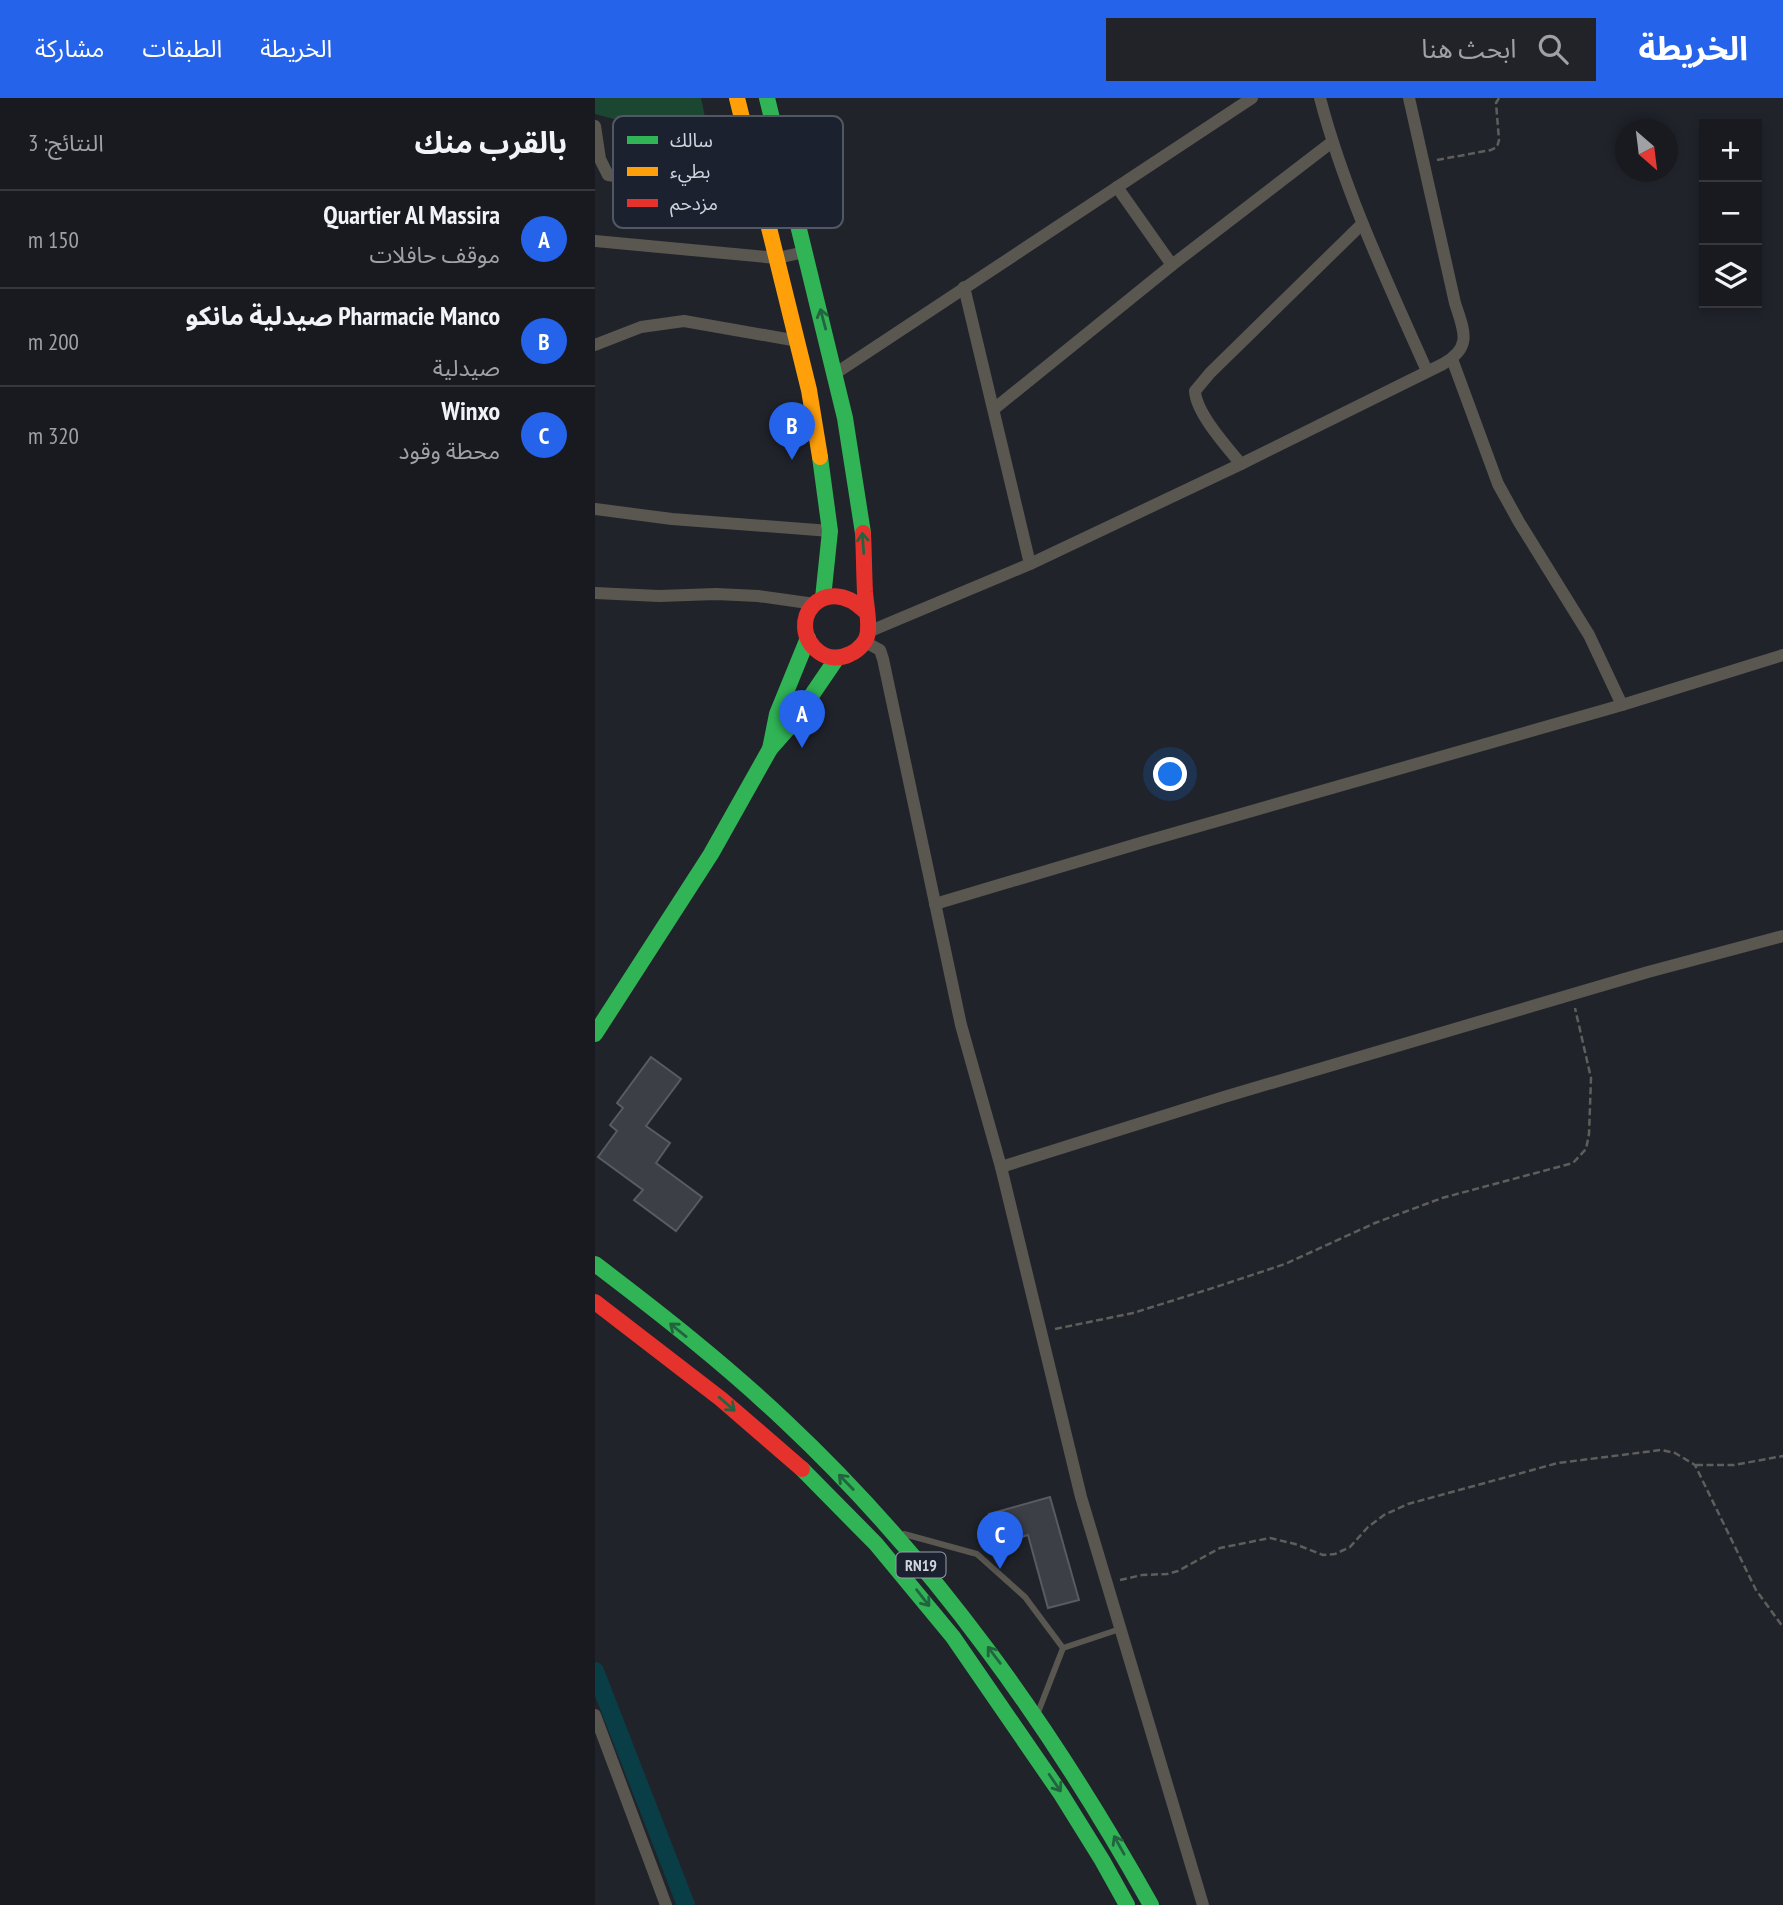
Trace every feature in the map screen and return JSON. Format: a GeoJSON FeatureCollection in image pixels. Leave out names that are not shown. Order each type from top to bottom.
{"type":"FeatureCollection","features":[{"type":"Feature","properties":{"kind":"main road"},"geometry":{"type":"LineString","coordinates":[[737,98],[742,116]]}},
{"type":"Feature","properties":{"kind":"main road"},"geometry":{"type":"LineString","coordinates":[[767,98],[771,116]]}},
{"type":"Feature","properties":{"kind":"main road"},"geometry":{"type":"LineString","coordinates":[[770,228],[809,390],[827,495],[830,530],[819,601],[806,620],[808,638],[777,715],[770,749]]}},
{"type":"Feature","properties":{"kind":"main road"},"geometry":{"type":"LineString","coordinates":[[799,228],[836,373],[857,481],[865,568],[865,611]]}},
{"type":"Feature","properties":{"kind":"main road"},"geometry":{"type":"LineString","coordinates":[[808,638],[819,652],[837,658],[848,656],[867,637],[869,621],[860,603],[842,594],[819,601]]}},
{"type":"Feature","properties":{"kind":"main road"},"geometry":{"type":"LineString","coordinates":[[595,1034],[711,854],[770,749],[792,724],[837,658]]}},
{"type":"Feature","properties":{"kind":"main road"},"geometry":{"type":"LineString","coordinates":[[595,1245],[622,1284]]}},
{"type":"Feature","properties":{"kind":"main road","name":"RN19"},"geometry":{"type":"LineString","coordinates":[[595,1264],[726,1370],[812,1447],[892,1531],[971,1625],[1037,1715],[1114,1838],[1151,1905]]}},
{"type":"Feature","properties":{"kind":"main road","name":"RN19"},"geometry":{"type":"LineString","coordinates":[[595,1302],[699,1379],[767,1438],[863,1530],[912,1584],[952,1636],[1057,1786],[1128,1905]]}},
{"type":"Feature","properties":{"kind":"street"},"geometry":{"type":"LineString","coordinates":[[836,373],[1252,98]]}},
{"type":"Feature","properties":{"kind":"street"},"geometry":{"type":"LineString","coordinates":[[1320,98],[1332,142],[1362,225],[1427,371]]}},
{"type":"Feature","properties":{"kind":"street"},"geometry":{"type":"LineString","coordinates":[[1203,1905],[1081,1497],[1001,1167],[961,1025],[883,659],[880,650],[867,637],[1030,564],[1241,464],[1452,359],[1464,345],[1464,337],[1409,98]]}},
{"type":"Feature","properties":{"kind":"street"},"geometry":{"type":"LineString","coordinates":[[595,127],[600,159],[608,175],[613,176]]}},
{"type":"Feature","properties":{"kind":"street"},"geometry":{"type":"LineString","coordinates":[[994,409],[1172,265],[1332,142]]}},
{"type":"Feature","properties":{"kind":"street"},"geometry":{"type":"LineString","coordinates":[[1117,187],[1172,265]]}},
{"type":"Feature","properties":{"kind":"street"},"geometry":{"type":"LineString","coordinates":[[1241,464],[1203,413],[1195,391],[1210,373],[1362,225]]}},
{"type":"Feature","properties":{"kind":"street"},"geometry":{"type":"LineString","coordinates":[[595,241],[777,258],[805,252]]}},
{"type":"Feature","properties":{"kind":"street"},"geometry":{"type":"LineString","coordinates":[[964,288],[1030,564]]}},
{"type":"Feature","properties":{"kind":"street"},"geometry":{"type":"LineString","coordinates":[[595,345],[641,327],[684,321],[797,341]]}},
{"type":"Feature","properties":{"kind":"street"},"geometry":{"type":"LineString","coordinates":[[1452,359],[1498,484],[1589,635],[1622,705]]}},
{"type":"Feature","properties":{"kind":"street"},"geometry":{"type":"LineString","coordinates":[[595,509],[671,519],[830,530]]}},
{"type":"Feature","properties":{"kind":"street"},"geometry":{"type":"LineString","coordinates":[[595,593],[659,596],[716,594],[819,601]]}},
{"type":"Feature","properties":{"kind":"street"},"geometry":{"type":"LineString","coordinates":[[935,904],[1622,705],[1783,655]]}},
{"type":"Feature","properties":{"kind":"street"},"geometry":{"type":"LineString","coordinates":[[1001,1167],[1224,1097],[1783,936]]}},
{"type":"Feature","properties":{"kind":"street"},"geometry":{"type":"LineString","coordinates":[[595,1714],[666,1905]]}},
{"type":"Feature","properties":{"kind":"lane"},"geometry":{"type":"LineString","coordinates":[[892,1531],[977,1554],[1025,1597],[1063,1648]]}},
{"type":"Feature","properties":{"kind":"lane"},"geometry":{"type":"LineString","coordinates":[[1063,1648],[1120,1629]]}},
{"type":"Feature","properties":{"kind":"lane"},"geometry":{"type":"LineString","coordinates":[[1037,1715],[1063,1648]]}},
{"type":"Feature","properties":{"kind":"path"},"geometry":{"type":"LineString","coordinates":[[1422,162],[1497,147],[1497,100]]}},
{"type":"Feature","properties":{"kind":"path"},"geometry":{"type":"LineString","coordinates":[[1042,1332],[1133,1313],[1216,1287],[1285,1264],[1375,1223],[1442,1198],[1576,1161],[1584,1153],[1589,1134],[1591,1078],[1571,995]]}},
{"type":"Feature","properties":{"kind":"path"},"geometry":{"type":"LineString","coordinates":[[1106,1584],[1142,1575],[1167,1574],[1220,1548],[1270,1538],[1323,1555],[1335,1554],[1350,1547],[1368,1527],[1384,1515],[1408,1504],[1558,1463],[1661,1450],[1675,1453],[1695,1465],[1734,1465],[1783,1456]]}},
{"type":"Feature","properties":{"kind":"path"},"geometry":{"type":"LineString","coordinates":[[1695,1465],[1756,1590],[1783,1627]]}},
{"type":"Feature","properties":{"kind":"green space"},"geometry":{"type":"Polygon","coordinates":[[[595,98],[701,98],[705,116],[613,116],[613,119],[595,114],[595,98]]]}},
{"type":"Feature","properties":{"kind":"building"},"geometry":{"type":"Polygon","coordinates":[[[651,1057],[681,1079],[646,1126],[670,1143],[656,1163],[702,1197],[676,1231],[634,1200],[643,1190],[598,1157],[617,1131],[610,1125],[623,1108],[617,1103],[651,1057]]]}},
{"type":"Feature","properties":{"kind":"building"},"geometry":{"type":"Polygon","coordinates":[[[1050,1497],[1079,1600],[1048,1608],[1028,1535],[998,1544],[989,1514],[1050,1497]]]}},
{"type":"Feature","properties":{"kind":"waterway"},"geometry":{"type":"LineString","coordinates":[[595,1671],[686,1905]]}},
{"type":"Feature","properties":{"kind":"traffic: fast"},"geometry":{"type":"LineString","coordinates":[[767,98],[771,116]]}},
{"type":"Feature","properties":{"kind":"traffic: fast"},"geometry":{"type":"LineString","coordinates":[[799,228],[845,418],[863,533]]}},
{"type":"Feature","properties":{"kind":"traffic: fast"},"geometry":{"type":"LineString","coordinates":[[820,457],[830,531],[823,598]]}},
{"type":"Feature","properties":{"kind":"traffic: fast"},"geometry":{"type":"LineString","coordinates":[[770,749],[777,714],[808,638]]}},
{"type":"Feature","properties":{"kind":"traffic: fast"},"geometry":{"type":"LineString","coordinates":[[595,1034],[711,854],[770,749],[792,724],[837,658]]}},
{"type":"Feature","properties":{"kind":"traffic: fast"},"geometry":{"type":"LineString","coordinates":[[595,1264],[740,1380],[786,1422],[892,1532],[941,1590],[1031,1711],[1113,1839],[1151,1905]]}},
{"type":"Feature","properties":{"kind":"traffic: fast"},"geometry":{"type":"LineString","coordinates":[[802,1469],[876,1544],[953,1637],[1061,1794],[1127,1905]]}},
{"type":"Feature","properties":{"kind":"traffic: slow"},"geometry":{"type":"LineString","coordinates":[[737,98],[741,116]]}},
{"type":"Feature","properties":{"kind":"traffic: slow"},"geometry":{"type":"LineString","coordinates":[[769,228],[809,390],[820,457]]}},
{"type":"Feature","properties":{"kind":"traffic: jam"},"geometry":{"type":"LineString","coordinates":[[863,533],[868,625],[865,641],[860,648],[842,657],[826,656],[809,641],[805,628],[807,616],[813,606],[822,599],[835,596],[849,600],[865,611]]}},
{"type":"Feature","properties":{"kind":"traffic: jam"},"geometry":{"type":"LineString","coordinates":[[595,1302],[721,1399],[802,1469]]}},
{"type":"Feature","properties":{"kind":"place","name":"Pharmacie Manco صيدلية مانكو"},"geometry":{"type":"Point","coordinates":[792,460]}},
{"type":"Feature","properties":{"kind":"place","name":"Quartier Al Massira"},"geometry":{"type":"Point","coordinates":[802,748]}},
{"type":"Feature","properties":{"kind":"place","name":"Winxo"},"geometry":{"type":"Point","coordinates":[1000,1569]}}]}
